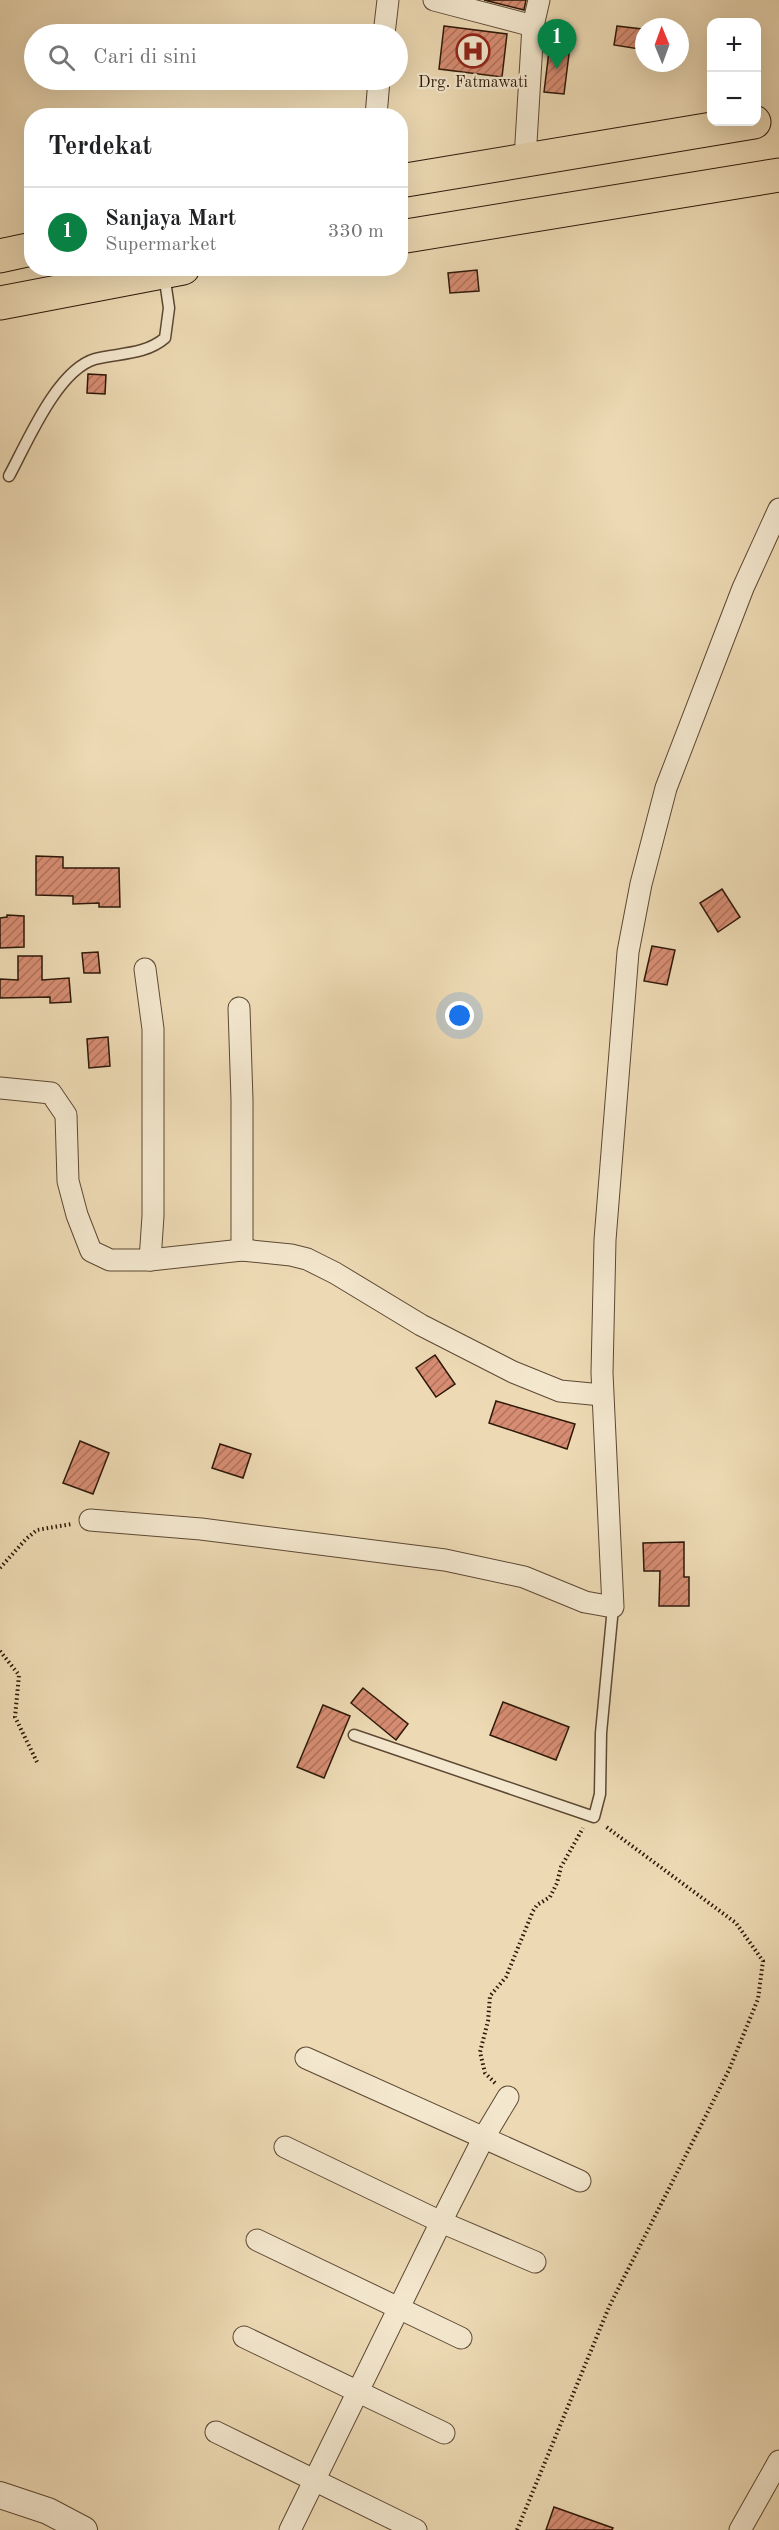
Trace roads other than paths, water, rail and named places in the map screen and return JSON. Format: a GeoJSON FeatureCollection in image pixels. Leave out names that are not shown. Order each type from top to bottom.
{"type":"FeatureCollection","features":[{"type":"Feature","properties":{"kind":"highway"},"geometry":{"type":"LineString","coordinates":[[761,120],[779,117]]}},
{"type":"Feature","properties":{"kind":"highway"},"geometry":{"type":"LineString","coordinates":[[408,180],[725,126]]}},
{"type":"Feature","properties":{"kind":"highway"},"geometry":{"type":"LineString","coordinates":[[408,236],[779,175]]}},
{"type":"Feature","properties":{"kind":"highway"},"geometry":{"type":"LineString","coordinates":[[0,256],[24,251]]}},
{"type":"Feature","properties":{"kind":"highway"},"geometry":{"type":"LineString","coordinates":[[0,303],[142,276]]}},
{"type":"Feature","properties":{"kind":"street"},"geometry":{"type":"LineString","coordinates":[[385,24],[388,0]]}},
{"type":"Feature","properties":{"kind":"street"},"geometry":{"type":"LineString","coordinates":[[434,0],[533,26]]}},
{"type":"Feature","properties":{"kind":"street"},"geometry":{"type":"LineString","coordinates":[[525,159],[533,26],[539,0]]}},
{"type":"Feature","properties":{"kind":"street"},"geometry":{"type":"LineString","coordinates":[[377,108],[378,90]]}},
{"type":"Feature","properties":{"kind":"street"},"geometry":{"type":"LineString","coordinates":[[90,1520],[201,1529],[446,1560],[524,1577],[585,1602],[613,1606],[602,1395],[605,1240],[628,952],[640,884],[658,815],[697,704],[743,588],[779,510]]}},
{"type":"Feature","properties":{"kind":"street"},"geometry":{"type":"LineString","coordinates":[[145,969],[153,1041],[153,1216],[150,1260]]}},
{"type":"Feature","properties":{"kind":"street"},"geometry":{"type":"LineString","coordinates":[[239,1008],[242,1100],[242,1250]]}},
{"type":"Feature","properties":{"kind":"street"},"geometry":{"type":"LineString","coordinates":[[0,1088],[51,1093],[66,1114],[68,1181],[77,1215],[91,1251],[110,1260],[150,1260],[242,1250],[307,1259],[335,1273],[421,1325],[513,1372],[560,1391],[602,1395]]}},
{"type":"Feature","properties":{"kind":"street"},"geometry":{"type":"LineString","coordinates":[[306,2058],[580,2181]]}},
{"type":"Feature","properties":{"kind":"street"},"geometry":{"type":"LineString","coordinates":[[290,2530],[441,2222],[507,2097]]}},
{"type":"Feature","properties":{"kind":"street"},"geometry":{"type":"LineString","coordinates":[[285,2147],[441,2222],[536,2262]]}},
{"type":"Feature","properties":{"kind":"street"},"geometry":{"type":"LineString","coordinates":[[256,2240],[461,2338]]}},
{"type":"Feature","properties":{"kind":"street"},"geometry":{"type":"LineString","coordinates":[[244,2337],[444,2433]]}},
{"type":"Feature","properties":{"kind":"street"},"geometry":{"type":"LineString","coordinates":[[216,2432],[416,2530]]}},
{"type":"Feature","properties":{"kind":"street"},"geometry":{"type":"LineString","coordinates":[[740,2530],[779,2461]]}},
{"type":"Feature","properties":{"kind":"street"},"geometry":{"type":"LineString","coordinates":[[0,2496],[48,2511],[84,2530]]}},
{"type":"Feature","properties":{"kind":"lane"},"geometry":{"type":"LineString","coordinates":[[9,476],[58,388],[73,371],[94,360],[155,346],[165,338],[172,276]]}},
{"type":"Feature","properties":{"kind":"lane"},"geometry":{"type":"LineString","coordinates":[[354,1735],[594,1817],[600,1794],[601,1733],[613,1606]]}},
{"type":"Feature","properties":{"kind":"place","name":"Drg. Fatmawati"},"geometry":{"type":"Point","coordinates":[473,51]}},
{"type":"Feature","properties":{"kind":"place","name":"Sanjaya Mart"},"geometry":{"type":"Point","coordinates":[557,69]}}]}
